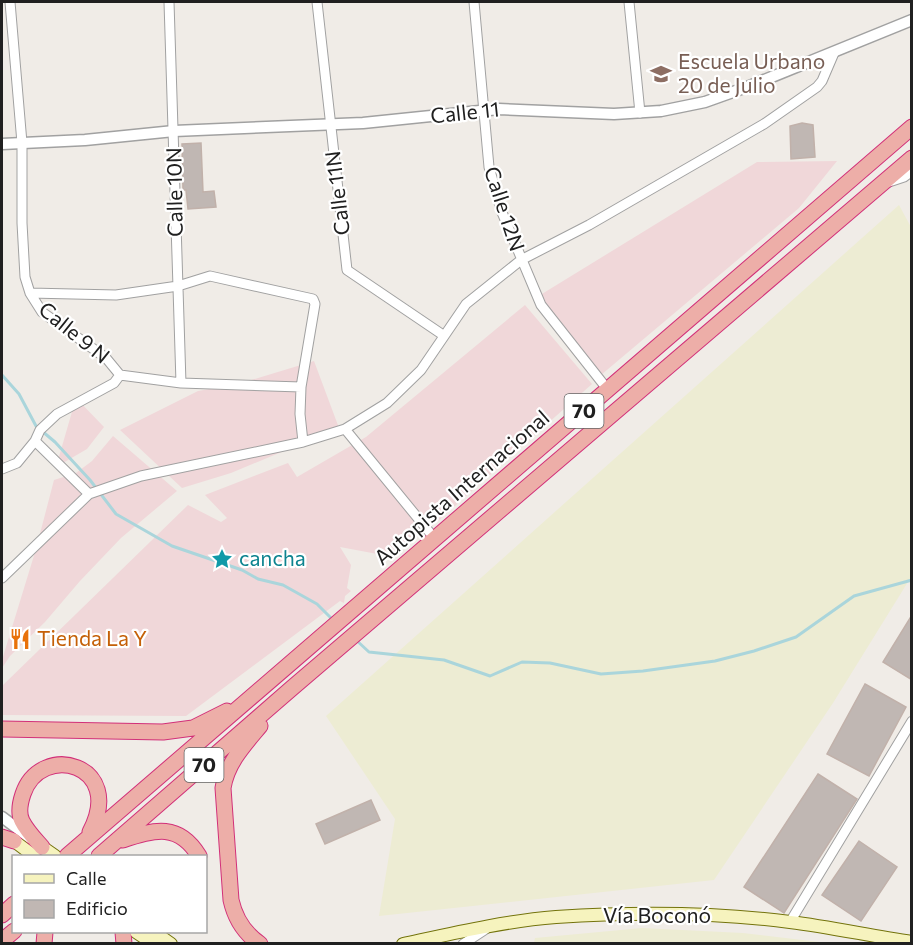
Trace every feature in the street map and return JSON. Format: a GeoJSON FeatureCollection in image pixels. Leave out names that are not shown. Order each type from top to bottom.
{"type":"FeatureCollection","features":[{"type":"Feature","properties":{"kind":"highway","name":"Autopista Internacional"},"geometry":{"type":"LineString","coordinates":[[69,855],[912,128]]}},
{"type":"Feature","properties":{"kind":"highway","name":"Autopista Internacional"},"geometry":{"type":"LineString","coordinates":[[107,849],[912,158]]}},
{"type":"Feature","properties":{"kind":"highway"},"geometry":{"type":"LineString","coordinates":[[260,944],[241,925],[234,914],[223,788],[226,773],[238,753],[292,688]]}},
{"type":"Feature","properties":{"kind":"highway"},"geometry":{"type":"LineString","coordinates":[[2,729],[144,732],[183,730],[206,722],[256,694]]}},
{"type":"Feature","properties":{"kind":"highway"},"geometry":{"type":"LineString","coordinates":[[38,852],[22,820],[20,806],[29,782],[40,771],[52,766],[67,765],[78,769],[90,777],[97,787],[100,809],[98,818],[85,841]]}},
{"type":"Feature","properties":{"kind":"highway"},"geometry":{"type":"LineString","coordinates":[[107,849],[147,832],[164,830],[181,837],[199,855]]}},
{"type":"Feature","properties":{"kind":"main road"},"geometry":{"type":"LineString","coordinates":[[6,837],[38,852]]}},
{"type":"Feature","properties":{"kind":"main road","name":"Vía Boconó"},"geometry":{"type":"LineString","coordinates":[[403,944],[492,925],[556,917],[642,914],[737,917],[790,922],[912,942]]}},
{"type":"Feature","properties":{"kind":"main road"},"geometry":{"type":"LineString","coordinates":[[138,933],[154,944]]}},
{"type":"Feature","properties":{"kind":"main road"},"geometry":{"type":"LineString","coordinates":[[155,933],[171,944]]}},
{"type":"Feature","properties":{"kind":"street","name":"Calle 9 N"},"geometry":{"type":"LineString","coordinates":[[10,2],[22,143],[22,224],[25,277],[30,293],[42,312],[106,358],[120,375],[180,383],[301,387]]}},
{"type":"Feature","properties":{"kind":"street","name":"Calle 10N"},"geometry":{"type":"LineString","coordinates":[[169,2],[180,383]]}},
{"type":"Feature","properties":{"kind":"street","name":"Calle 11N"},"geometry":{"type":"LineString","coordinates":[[317,2],[347,270],[443,335]]}},
{"type":"Feature","properties":{"kind":"street","name":"Calle 12N"},"geometry":{"type":"LineString","coordinates":[[474,2],[489,166],[501,210],[520,260],[541,305],[608,390]]}},
{"type":"Feature","properties":{"kind":"street"},"geometry":{"type":"LineString","coordinates":[[629,2],[640,113]]}},
{"type":"Feature","properties":{"kind":"street","name":"Calle 11"},"geometry":{"type":"LineString","coordinates":[[2,144],[85,140],[174,131],[386,121],[483,110],[640,113],[679,108],[705,102],[912,20]]}},
{"type":"Feature","properties":{"kind":"street"},"geometry":{"type":"LineString","coordinates":[[2,578],[89,494],[141,476],[303,442],[345,429],[387,403],[421,370],[466,304],[520,260],[589,225],[764,124],[817,87],[822,81],[834,52]]}},
{"type":"Feature","properties":{"kind":"street"},"geometry":{"type":"LineString","coordinates":[[881,185],[899,180],[912,171]]}},
{"type":"Feature","properties":{"kind":"street"},"geometry":{"type":"LineString","coordinates":[[30,293],[116,295],[178,286],[210,276],[313,299],[315,304],[301,387],[300,414],[303,442]]}},
{"type":"Feature","properties":{"kind":"street"},"geometry":{"type":"LineString","coordinates":[[2,469],[17,463],[35,441],[40,430],[57,414],[114,383],[120,375]]}},
{"type":"Feature","properties":{"kind":"street"},"geometry":{"type":"LineString","coordinates":[[345,429],[435,539]]}},
{"type":"Feature","properties":{"kind":"street"},"geometry":{"type":"LineString","coordinates":[[35,441],[89,494]]}},
{"type":"Feature","properties":{"kind":"street"},"geometry":{"type":"LineString","coordinates":[[790,922],[912,721]]}},
{"type":"Feature","properties":{"kind":"street"},"geometry":{"type":"LineString","coordinates":[[2,817],[38,852]]}},
{"type":"Feature","properties":{"kind":"street"},"geometry":{"type":"LineString","coordinates":[[463,944],[492,925]]}},
{"type":"Feature","properties":{"kind":"shaded area"},"geometry":{"type":"Polygon","coordinates":[[[837,161],[799,208],[601,375],[537,297],[757,162],[837,161]]]}},
{"type":"Feature","properties":{"kind":"shaded area"},"geometry":{"type":"Polygon","coordinates":[[[525,305],[592,384],[437,522],[388,556],[340,547],[351,565],[347,588],[351,591],[345,596],[344,603],[340,601],[186,716],[2,715],[2,686],[188,505],[221,522],[227,518],[205,495],[288,463],[297,477],[366,437],[525,305]]]}},
{"type":"Feature","properties":{"kind":"shaded area"},"geometry":{"type":"Polygon","coordinates":[[[314,361],[339,428],[231,473],[182,488],[120,430],[198,391],[238,384],[314,361]]]}},
{"type":"Feature","properties":{"kind":"shaded area"},"geometry":{"type":"Polygon","coordinates":[[[76,398],[104,427],[87,449],[56,467],[76,398]]]}},
{"type":"Feature","properties":{"kind":"shaded area"},"geometry":{"type":"Polygon","coordinates":[[[113,436],[177,491],[121,538],[45,622],[10,656],[2,668],[2,660],[36,549],[54,480],[76,473],[92,461],[113,436]]]}},
{"type":"Feature","properties":{"kind":"green space"},"geometry":{"type":"Polygon","coordinates":[[[899,205],[912,229],[911,577],[833,703],[714,880],[379,916],[395,819],[326,716],[899,205]]]}},
{"type":"Feature","properties":{"kind":"green space"},"geometry":{"type":"Polygon","coordinates":[[[642,928],[743,933],[828,943],[534,943],[535,938],[642,928]]]}},
{"type":"Feature","properties":{"kind":"building"},"geometry":{"type":"Polygon","coordinates":[[[802,123],[813,125],[815,157],[791,159],[790,126],[802,123]]]}},
{"type":"Feature","properties":{"kind":"building"},"geometry":{"type":"Polygon","coordinates":[[[201,143],[203,192],[214,191],[216,207],[188,209],[186,190],[183,190],[182,144],[201,143]]]}},
{"type":"Feature","properties":{"kind":"building"},"geometry":{"type":"Polygon","coordinates":[[[912,615],[912,680],[883,662],[912,615]]]}},
{"type":"Feature","properties":{"kind":"building"},"geometry":{"type":"Polygon","coordinates":[[[865,684],[906,707],[869,776],[827,754],[865,684]]]}},
{"type":"Feature","properties":{"kind":"building"},"geometry":{"type":"Polygon","coordinates":[[[818,774],[857,799],[784,913],[744,887],[818,774]]]}},
{"type":"Feature","properties":{"kind":"building"},"geometry":{"type":"Polygon","coordinates":[[[371,800],[380,820],[325,844],[316,824],[371,800]]]}},
{"type":"Feature","properties":{"kind":"building"},"geometry":{"type":"Polygon","coordinates":[[[859,841],[897,867],[861,921],[822,895],[859,841]]]}},
{"type":"Feature","properties":{"kind":"waterway"},"geometry":{"type":"LineString","coordinates":[[2,375],[19,394],[36,426],[55,442],[90,480],[116,514],[172,546],[242,570],[258,579],[283,585],[317,604],[332,619]]}},
{"type":"Feature","properties":{"kind":"waterway"},"geometry":{"type":"LineString","coordinates":[[355,639],[369,652],[444,660],[490,676],[522,662],[550,663],[601,674],[643,671],[715,661],[796,637],[854,596],[912,580]]}},
{"type":"Feature","properties":{"kind":"place","name":"Escuela Urbano 20 de Julio"},"geometry":{"type":"Point","coordinates":[661,74]}},
{"type":"Feature","properties":{"kind":"place","name":"cancha"},"geometry":{"type":"Point","coordinates":[222,559]}},
{"type":"Feature","properties":{"kind":"place","name":"Tienda La Y"},"geometry":{"type":"Point","coordinates":[20,639]}}]}
